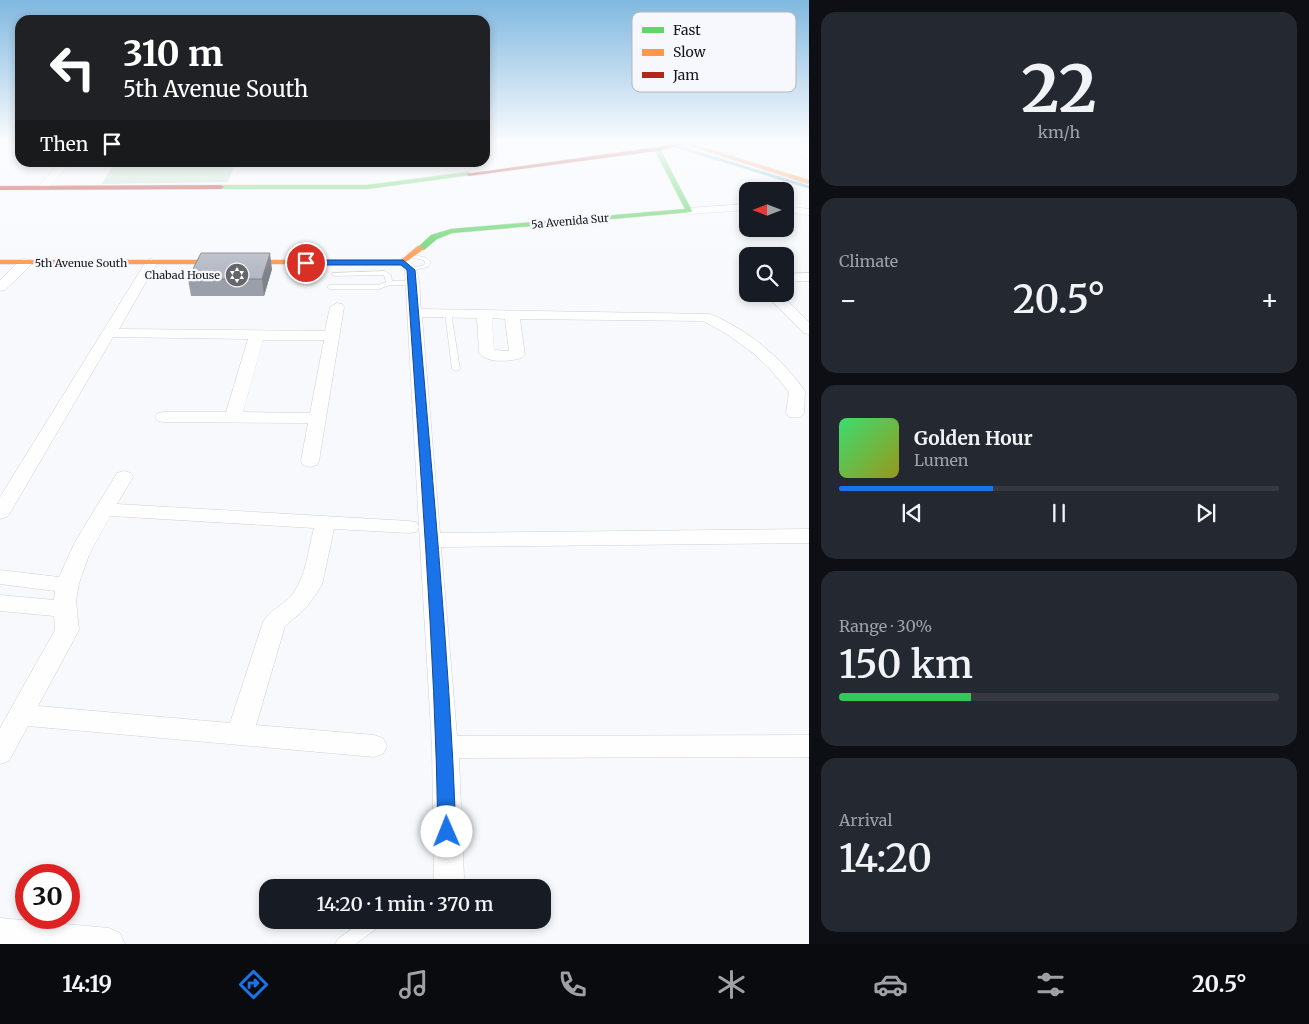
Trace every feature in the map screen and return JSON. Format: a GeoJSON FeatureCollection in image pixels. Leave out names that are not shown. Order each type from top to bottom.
{"type":"FeatureCollection","features":[{"type":"Feature","properties":{"kind":"street"},"geometry":{"type":"LineString","coordinates":[[2,189],[367,188],[389,185]]}},
{"type":"Feature","properties":{"kind":"street"},"geometry":{"type":"LineString","coordinates":[[676,185],[689,211]]}},
{"type":"Feature","properties":{"kind":"street","name":"5a Avenida Sur"},"geometry":{"type":"LineString","coordinates":[[409,268],[439,234],[451,231],[739,208]]}},
{"type":"Feature","properties":{"kind":"street"},"geometry":{"type":"LineString","coordinates":[[794,210],[809,212]]}},
{"type":"Feature","properties":{"kind":"street","name":"5th Avenue South"},"geometry":{"type":"LineString","coordinates":[[0,262],[409,268]]}},
{"type":"Feature","properties":{"kind":"street"},"geometry":{"type":"LineString","coordinates":[[0,286],[25,262]]}},
{"type":"Feature","properties":{"kind":"street"},"geometry":{"type":"LineString","coordinates":[[0,513],[151,263]]}},
{"type":"Feature","properties":{"kind":"street"},"geometry":{"type":"LineString","coordinates":[[409,268],[414,313],[445,747],[449,878]]}},
{"type":"Feature","properties":{"kind":"street"},"geometry":{"type":"LineString","coordinates":[[794,278],[809,277]]}},
{"type":"Feature","properties":{"kind":"street"},"geometry":{"type":"LineString","coordinates":[[780,302],[809,330]]}},
{"type":"Feature","properties":{"kind":"street"},"geometry":{"type":"LineString","coordinates":[[310,461],[337,307]]}},
{"type":"Feature","properties":{"kind":"street"},"geometry":{"type":"LineString","coordinates":[[414,313],[696,317],[713,320],[771,361],[797,391],[795,413]]}},
{"type":"Feature","properties":{"kind":"street"},"geometry":{"type":"LineString","coordinates":[[484,314],[487,353],[495,356],[517,355],[512,314]]}},
{"type":"Feature","properties":{"kind":"street"},"geometry":{"type":"LineString","coordinates":[[109,333],[332,336]]}},
{"type":"Feature","properties":{"kind":"street"},"geometry":{"type":"LineString","coordinates":[[233,418],[257,335]]}},
{"type":"Feature","properties":{"kind":"street"},"geometry":{"type":"LineString","coordinates":[[164,417],[318,418]]}},
{"type":"Feature","properties":{"kind":"street"},"geometry":{"type":"LineString","coordinates":[[0,753],[67,630],[65,609],[67,585],[83,544],[124,477]]}},
{"type":"Feature","properties":{"kind":"street"},"geometry":{"type":"LineString","coordinates":[[104,509],[409,527]]}},
{"type":"Feature","properties":{"kind":"street"},"geometry":{"type":"LineString","coordinates":[[240,734],[275,622],[298,602],[310,584],[325,522]]}},
{"type":"Feature","properties":{"kind":"street"},"geometry":{"type":"LineString","coordinates":[[431,540],[809,536]]}},
{"type":"Feature","properties":{"kind":"street"},"geometry":{"type":"LineString","coordinates":[[0,577],[67,585]]}},
{"type":"Feature","properties":{"kind":"street"},"geometry":{"type":"LineString","coordinates":[[0,603],[65,609]]}},
{"type":"Feature","properties":{"kind":"street"},"geometry":{"type":"LineString","coordinates":[[21,715],[374,746]]}},
{"type":"Feature","properties":{"kind":"street"},"geometry":{"type":"LineString","coordinates":[[445,747],[809,746]]}},
{"type":"Feature","properties":{"kind":"street"},"geometry":{"type":"LineString","coordinates":[[0,934],[36,941],[109,944]]}},
{"type":"Feature","properties":{"kind":"lane"},"geometry":{"type":"LineString","coordinates":[[330,287],[379,287],[389,283],[409,268]]}},
{"type":"Feature","properties":{"kind":"lane"},"geometry":{"type":"LineString","coordinates":[[334,274],[385,273],[388,275],[389,283]]}},
{"type":"Feature","properties":{"kind":"lane"},"geometry":{"type":"LineString","coordinates":[[448,313],[456,369]]}},
{"type":"Feature","properties":{"kind":"lane"},"geometry":{"type":"LineString","coordinates":[[343,944],[364,929]]}},
{"type":"Feature","properties":{"kind":"building"},"geometry":{"type":"Polygon","coordinates":[[[201,253],[270,253],[262,279],[188,279],[201,253]]]}},
{"type":"Feature","properties":{"kind":"waterway"},"geometry":{"type":"LineString","coordinates":[[803,185],[809,187]]}},
{"type":"Feature","properties":{"kind":"traffic: fast"},"geometry":{"type":"LineString","coordinates":[[221,187],[367,187],[382,185]]}},
{"type":"Feature","properties":{"kind":"traffic: fast"},"geometry":{"type":"LineString","coordinates":[[421,248],[434,237],[451,231],[689,211],[676,185]]}},
{"type":"Feature","properties":{"kind":"traffic: slow"},"geometry":{"type":"LineString","coordinates":[[0,262],[403,262],[421,248]]}},
{"type":"Feature","properties":{"kind":"traffic: jam"},"geometry":{"type":"LineString","coordinates":[[0,188],[221,187]]}},
{"type":"Feature","properties":{"kind":"place","name":"Chabad House"},"geometry":{"type":"Point","coordinates":[237,275]}},
{"type":"Feature","properties":{"kind":"route"},"geometry":{"type":"LineString","coordinates":[[306,263],[403,262],[411,270],[445,747],[447,832]]}}]}
